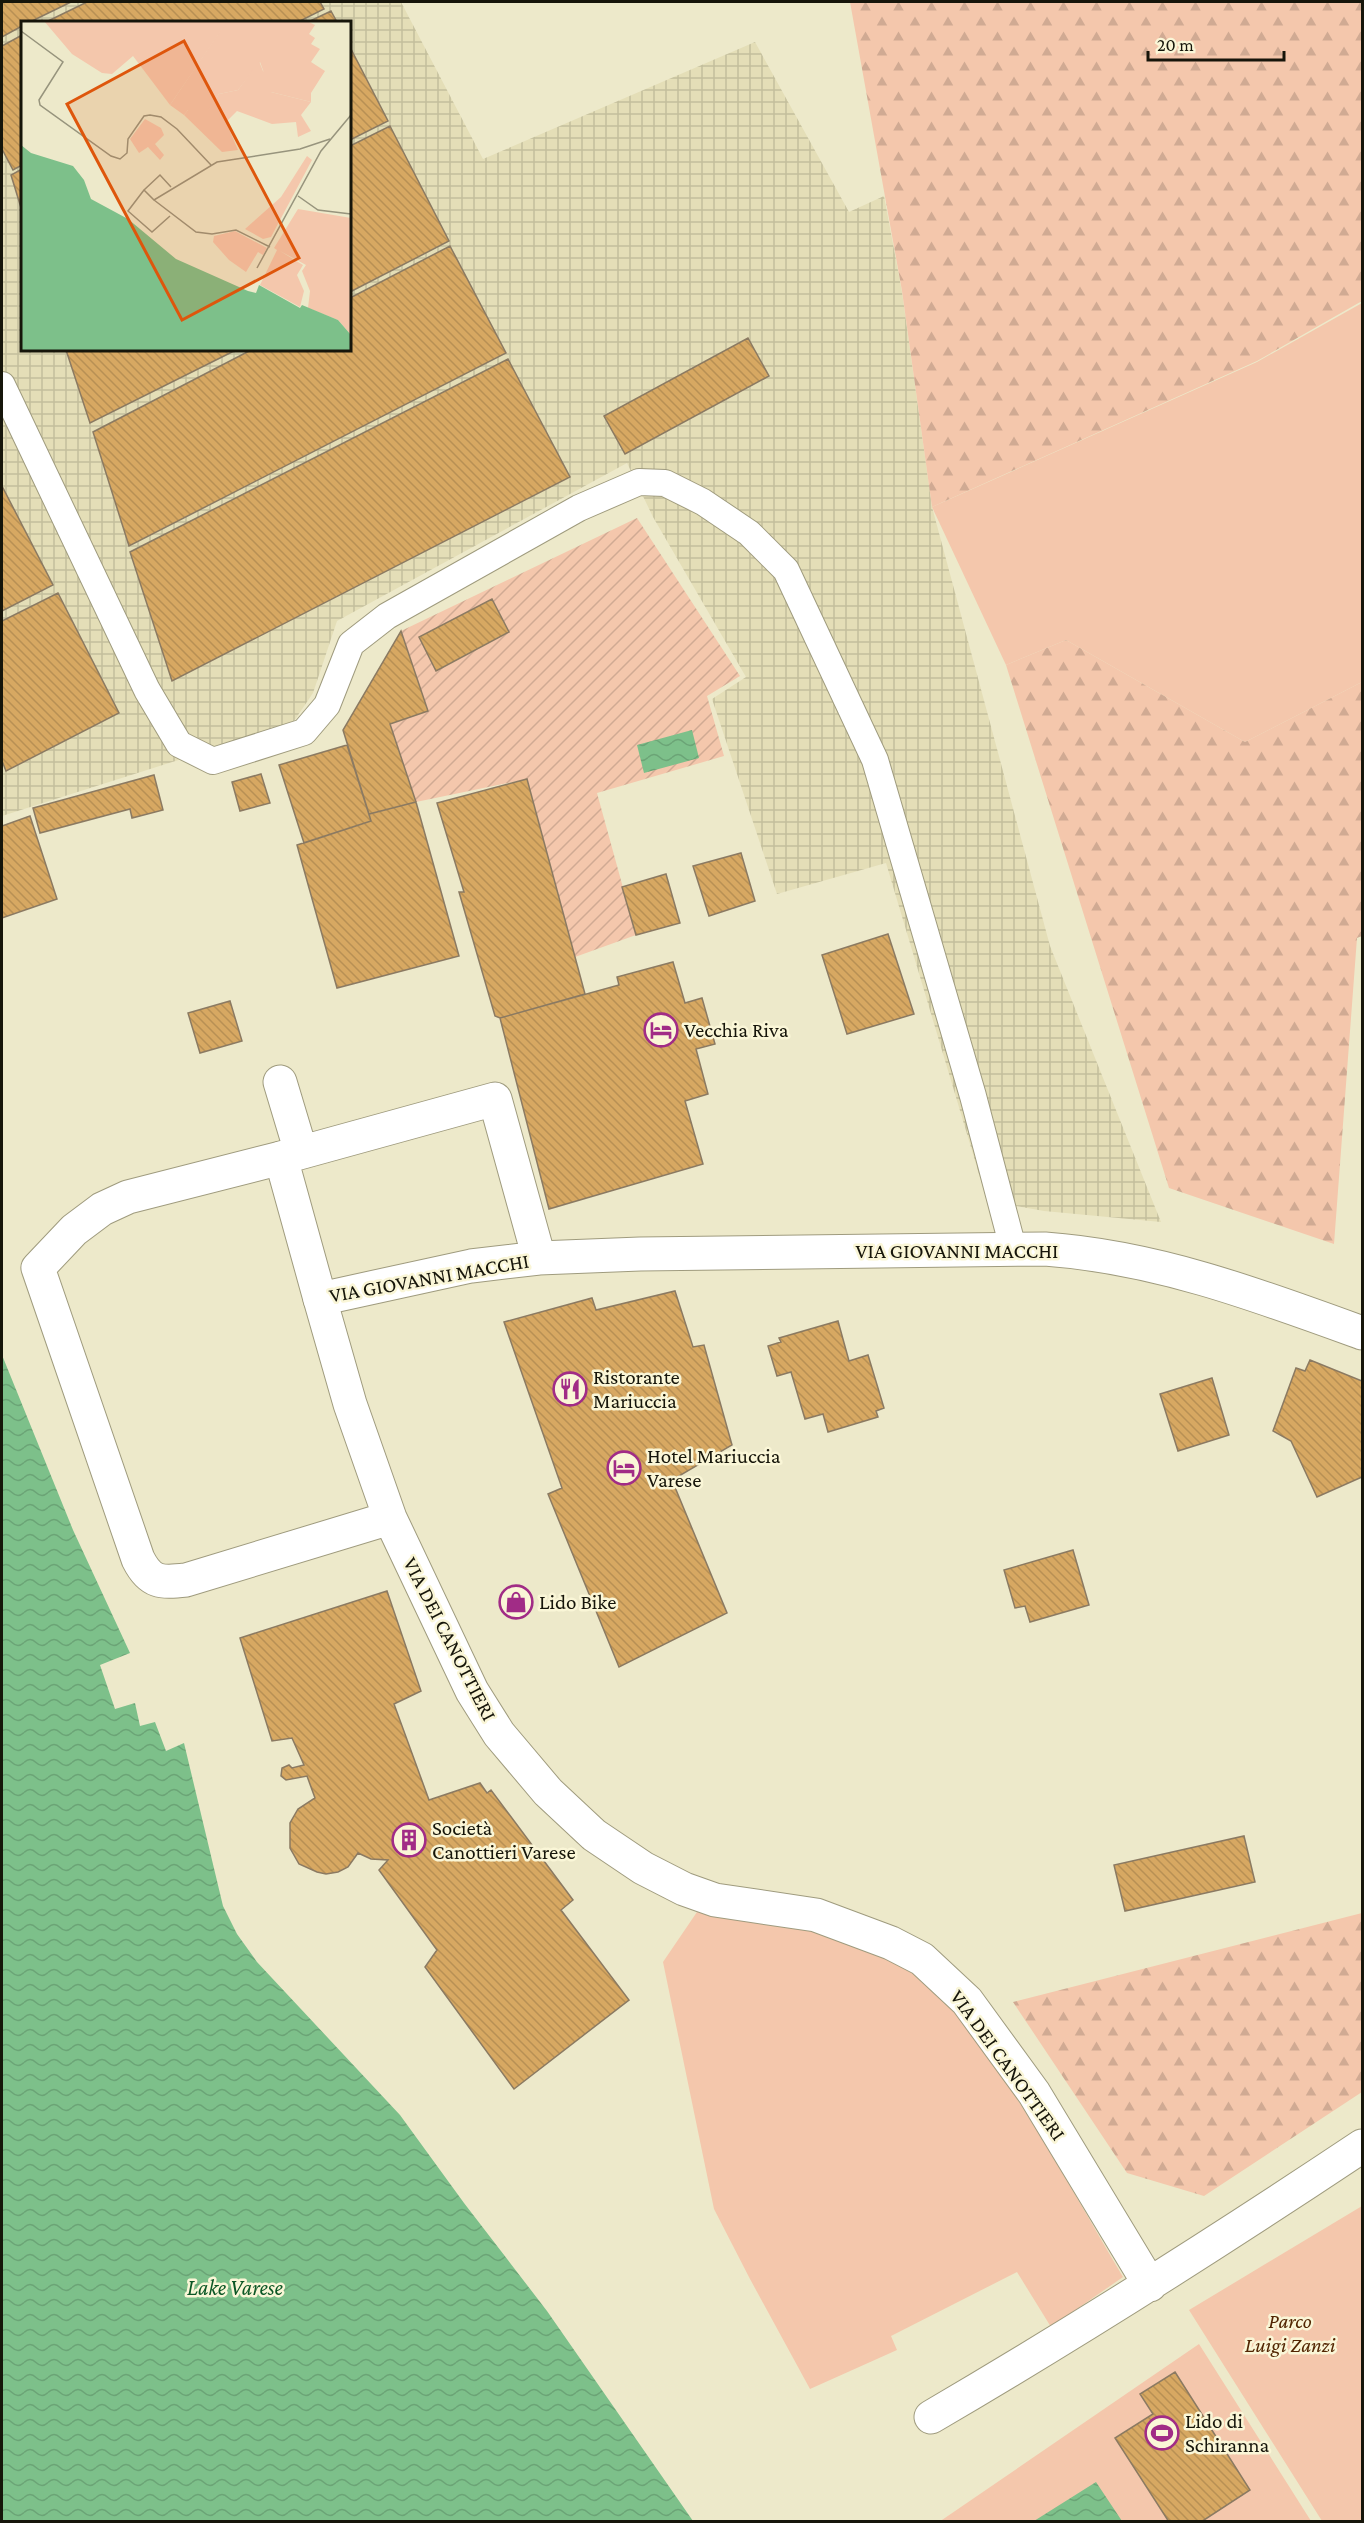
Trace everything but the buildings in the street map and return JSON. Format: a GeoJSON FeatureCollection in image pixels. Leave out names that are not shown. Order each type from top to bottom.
{"type":"FeatureCollection","features":[{"type":"Feature","properties":{"kind":"street","name":"VIA GIOVANNI MACCHI"},"geometry":{"type":"LineString","coordinates":[[280,1082],[291,1155],[320,1299],[471,1266],[539,1258],[640,1254],[1013,1248],[1083,1252],[1127,1258],[1249,1291],[1362,1333]]}},
{"type":"Feature","properties":{"kind":"street","name":"VIA GIOVANNI MACCHI"},"geometry":{"type":"LineString","coordinates":[[390,1518],[186,1580],[168,1583],[153,1579],[145,1572],[138,1559],[38,1268],[74,1230],[102,1209],[128,1197],[495,1099],[539,1258]]}},
{"type":"Feature","properties":{"kind":"street","name":"VIA DEI CANOTTIERI"},"geometry":{"type":"LineString","coordinates":[[320,1299],[350,1404],[390,1518],[472,1691],[499,1734],[548,1792],[594,1835],[643,1868],[684,1889],[715,1900],[816,1916],[891,1943],[922,1959],[967,2001],[1034,2093],[1150,2284]]}},
{"type":"Feature","properties":{"kind":"street"},"geometry":{"type":"LineString","coordinates":[[931,2417],[1038,2355],[1362,2146]]}},
{"type":"Feature","properties":{"kind":"lane"},"geometry":{"type":"LineString","coordinates":[[2,385],[147,690],[179,744],[213,761],[304,732],[327,705],[351,644],[387,616],[579,508],[639,482],[665,483],[703,502],[749,533],[786,570],[875,760],[973,1096],[1013,1248]]}},
{"type":"Feature","properties":{"kind":"shaded area"},"geometry":{"type":"Polygon","coordinates":[[[2,2],[401,2],[483,159],[755,42],[849,212],[884,196],[902,292],[932,507],[1050,946],[1161,1222],[1044,1211],[987,1201],[886,863],[777,894],[712,699],[746,677],[653,517],[627,463],[337,621],[313,693],[292,724],[2,816],[2,2]]]}},
{"type":"Feature","properties":{"kind":"green space"},"geometry":{"type":"Polygon","coordinates":[[[850,2],[1362,2],[1362,301],[1257,361],[932,507],[902,291],[850,2]]]}},
{"type":"Feature","properties":{"kind":"green space"},"geometry":{"type":"Polygon","coordinates":[[[1362,303],[1362,682],[1245,742],[1066,640],[1006,665],[932,507],[1257,362],[1362,303]]]}},
{"type":"Feature","properties":{"kind":"green space"},"geometry":{"type":"Polygon","coordinates":[[[637,518],[740,676],[707,696],[724,756],[597,793],[636,935],[575,957],[527,779],[416,802],[390,724],[427,710],[401,631],[637,518]]]}},
{"type":"Feature","properties":{"kind":"green space"},"geometry":{"type":"Polygon","coordinates":[[[1066,640],[1245,742],[1362,682],[1362,936],[1357,938],[1334,1244],[1169,1188],[1006,665],[1066,640]]]}},
{"type":"Feature","properties":{"kind":"green space"},"geometry":{"type":"Polygon","coordinates":[[[697,1912],[779,1923],[835,1936],[887,1956],[925,1981],[963,2020],[994,2064],[1050,2152],[1123,2277],[1051,2327],[1017,2272],[891,2336],[897,2350],[810,2389],[714,2209],[663,1962],[697,1912]]]}},
{"type":"Feature","properties":{"kind":"green space"},"geometry":{"type":"Polygon","coordinates":[[[1362,1913],[1362,2092],[1204,2196],[1127,2173],[1013,2002],[1362,1913]]]}},
{"type":"Feature","properties":{"kind":"green space","name":"Parco Luigi Zanzi"},"geometry":{"type":"Polygon","coordinates":[[[1362,2206],[1362,2521],[1322,2521],[1189,2310],[1362,2206]]]}},
{"type":"Feature","properties":{"kind":"green space","name":"Lido di Schiranna"},"geometry":{"type":"Polygon","coordinates":[[[1199,2344],[1311,2521],[939,2522],[1199,2344]]]}},
{"type":"Feature","properties":{"kind":"water"},"geometry":{"type":"Polygon","coordinates":[[[692,730],[699,758],[644,773],[637,745],[692,730]]]}},
{"type":"Feature","properties":{"kind":"water","name":"Lake Varese"},"geometry":{"type":"Polygon","coordinates":[[[2,1355],[73,1530],[130,1653],[100,1665],[115,1709],[135,1703],[140,1726],[155,1722],[166,1751],[184,1743],[223,1906],[237,1934],[257,1962],[400,2115],[547,2311],[693,2521],[2,2521],[2,1355]]]}},
{"type":"Feature","properties":{"kind":"water"},"geometry":{"type":"Polygon","coordinates":[[[1096,2482],[1122,2521],[1034,2521],[1096,2482]]]}},
{"type":"Feature","properties":{"kind":"place","name":"Vecchia Riva"},"geometry":{"type":"Point","coordinates":[661,1030]}},
{"type":"Feature","properties":{"kind":"place","name":"Ristorante Mariuccia"},"geometry":{"type":"Point","coordinates":[570,1389]}},
{"type":"Feature","properties":{"kind":"place","name":"Hotel Mariuccia Varese"},"geometry":{"type":"Point","coordinates":[624,1468]}},
{"type":"Feature","properties":{"kind":"place","name":"Lido Bike"},"geometry":{"type":"Point","coordinates":[516,1602]}},
{"type":"Feature","properties":{"kind":"place","name":"Società Canottieri Varese"},"geometry":{"type":"Point","coordinates":[409,1840]}},
{"type":"Feature","properties":{"kind":"place","name":"Lido di Schiranna"},"geometry":{"type":"Point","coordinates":[1162,2433]}}]}
